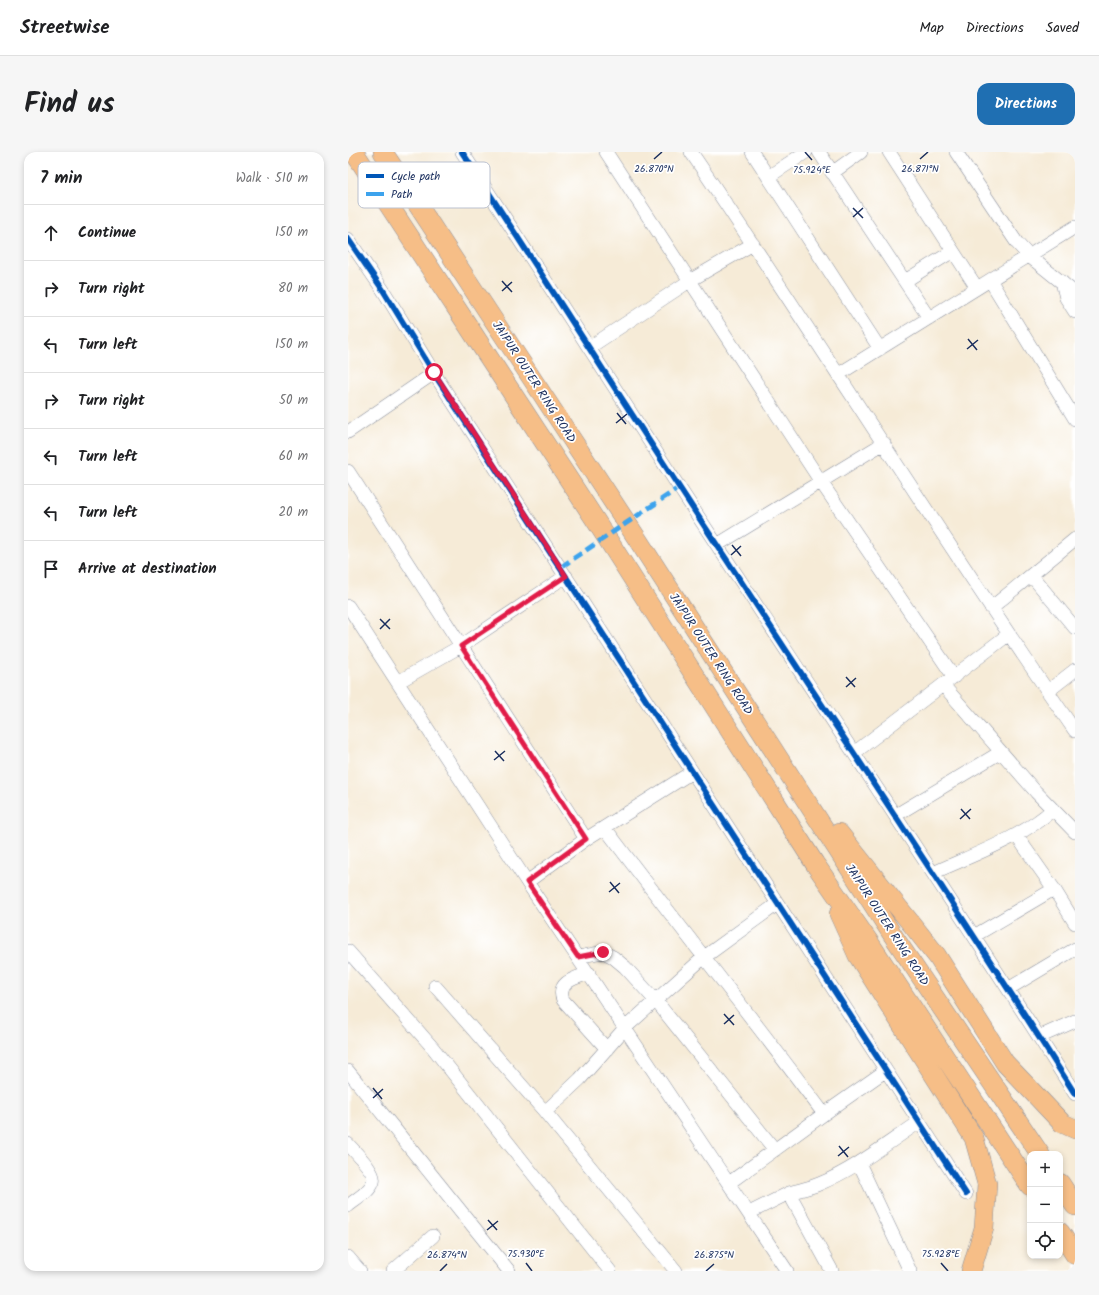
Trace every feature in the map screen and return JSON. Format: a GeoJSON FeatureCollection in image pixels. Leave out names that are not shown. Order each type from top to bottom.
{"type":"FeatureCollection","features":[{"type":"Feature","properties":{"kind":"highway","name":"JAIPUR OUTER RING ROAD"},"geometry":{"type":"LineString","coordinates":[[354,152],[361,162]]}},
{"type":"Feature","properties":{"kind":"highway","name":"JAIPUR OUTER RING ROAD"},"geometry":{"type":"LineString","coordinates":[[383,152],[390,162]]}},
{"type":"Feature","properties":{"kind":"highway","name":"JAIPUR OUTER RING ROAD"},"geometry":{"type":"LineString","coordinates":[[391,208],[615,550],[815,864]]}},
{"type":"Feature","properties":{"kind":"highway","name":"JAIPUR OUTER RING ROAD"},"geometry":{"type":"LineString","coordinates":[[420,208],[636,537],[779,761],[894,937],[1038,1151]]}},
{"type":"Feature","properties":{"kind":"highway"},"geometry":{"type":"LineString","coordinates":[[779,761],[873,874],[937,956],[1004,1063],[1062,1123],[1075,1129]]}},
{"type":"Feature","properties":{"kind":"highway"},"geometry":{"type":"LineString","coordinates":[[815,864],[869,942],[1027,1181]]}},
{"type":"Feature","properties":{"kind":"highway"},"geometry":{"type":"LineString","coordinates":[[815,864],[858,956],[974,1138],[987,1184],[984,1228],[971,1271]]}},
{"type":"Feature","properties":{"kind":"highway"},"geometry":{"type":"LineString","coordinates":[[1062,1187],[1075,1206]]}},
{"type":"Feature","properties":{"kind":"highway"},"geometry":{"type":"LineString","coordinates":[[1063,1237],[1075,1255]]}},
{"type":"Feature","properties":{"kind":"street"},"geometry":{"type":"LineString","coordinates":[[462,152],[469,162]]}},
{"type":"Feature","properties":{"kind":"street"},"geometry":{"type":"LineString","coordinates":[[606,152],[691,280],[821,482],[954,676]]}},
{"type":"Feature","properties":{"kind":"street"},"geometry":{"type":"LineString","coordinates":[[691,152],[839,374],[991,608],[1075,731]]}},
{"type":"Feature","properties":{"kind":"street"},"geometry":{"type":"LineString","coordinates":[[752,152],[880,349]]}},
{"type":"Feature","properties":{"kind":"street"},"geometry":{"type":"LineString","coordinates":[[768,177],[806,152]]}},
{"type":"Feature","properties":{"kind":"street"},"geometry":{"type":"LineString","coordinates":[[819,152],[930,318]]}},
{"type":"Feature","properties":{"kind":"street"},"geometry":{"type":"LineString","coordinates":[[832,173],[861,152]]}},
{"type":"Feature","properties":{"kind":"street"},"geometry":{"type":"LineString","coordinates":[[889,152],[977,288]]}},
{"type":"Feature","properties":{"kind":"street"},"geometry":{"type":"LineString","coordinates":[[956,152],[1001,222],[1029,256],[1075,293]]}},
{"type":"Feature","properties":{"kind":"street"},"geometry":{"type":"LineString","coordinates":[[490,195],[717,545],[896,815],[1040,1037],[1075,1094]]}},
{"type":"Feature","properties":{"kind":"street"},"geometry":{"type":"LineString","coordinates":[[839,374],[1075,227]]}},
{"type":"Feature","properties":{"kind":"street"},"geometry":{"type":"LineString","coordinates":[[348,238],[383,290],[434,372],[777,904],[830,983],[918,1123],[966,1194]]}},
{"type":"Feature","properties":{"kind":"street"},"geometry":{"type":"LineString","coordinates":[[590,347],[691,280],[753,244]]}},
{"type":"Feature","properties":{"kind":"street"},"geometry":{"type":"LineString","coordinates":[[905,281],[953,251]]}},
{"type":"Feature","properties":{"kind":"street"},"geometry":{"type":"LineString","coordinates":[[990,280],[1075,418]]}},
{"type":"Feature","properties":{"kind":"street"},"geometry":{"type":"LineString","coordinates":[[1062,282],[1066,298],[1075,312]]}},
{"type":"Feature","properties":{"kind":"street"},"geometry":{"type":"LineString","coordinates":[[348,432],[434,372]]}},
{"type":"Feature","properties":{"kind":"street"},"geometry":{"type":"LineString","coordinates":[[717,545],[884,443]]}},
{"type":"Feature","properties":{"kind":"street"},"geometry":{"type":"LineString","coordinates":[[348,471],[586,839]]}},
{"type":"Feature","properties":{"kind":"street"},"geometry":{"type":"LineString","coordinates":[[991,608],[1075,539]]}},
{"type":"Feature","properties":{"kind":"street"},"geometry":{"type":"LineString","coordinates":[[1030,575],[1075,628]]}},
{"type":"Feature","properties":{"kind":"street"},"geometry":{"type":"LineString","coordinates":[[398,682],[461,646],[566,576]]}},
{"type":"Feature","properties":{"kind":"street"},"geometry":{"type":"LineString","coordinates":[[348,606],[527,882],[787,1271]]}},
{"type":"Feature","properties":{"kind":"street"},"geometry":{"type":"LineString","coordinates":[[854,753],[1009,634]]}},
{"type":"Feature","properties":{"kind":"street"},"geometry":{"type":"LineString","coordinates":[[1048,691],[1075,670]]}},
{"type":"Feature","properties":{"kind":"street"},"geometry":{"type":"LineString","coordinates":[[943,685],[1001,752],[1075,832]]}},
{"type":"Feature","properties":{"kind":"street"},"geometry":{"type":"LineString","coordinates":[[896,815],[1001,752]]}},
{"type":"Feature","properties":{"kind":"street"},"geometry":{"type":"LineString","coordinates":[[527,882],[586,839],[692,772]]}},
{"type":"Feature","properties":{"kind":"street"},"geometry":{"type":"LineString","coordinates":[[933,873],[1016,835],[1043,818],[1053,809]]}},
{"type":"Feature","properties":{"kind":"street"},"geometry":{"type":"LineString","coordinates":[[605,828],[703,958],[771,1043],[824,1114]]}},
{"type":"Feature","properties":{"kind":"street"},"geometry":{"type":"LineString","coordinates":[[1016,835],[1054,889],[1075,923]]}},
{"type":"Feature","properties":{"kind":"street"},"geometry":{"type":"LineString","coordinates":[[974,936],[1054,889]]}},
{"type":"Feature","properties":{"kind":"street"},"geometry":{"type":"LineString","coordinates":[[545,1112],[580,1079],[625,1028],[703,958],[777,904]]}},
{"type":"Feature","properties":{"kind":"street"},"geometry":{"type":"LineString","coordinates":[[1008,989],[1075,949]]}},
{"type":"Feature","properties":{"kind":"street"},"geometry":{"type":"LineString","coordinates":[[348,951],[433,1048],[610,1271]]}},
{"type":"Feature","properties":{"kind":"street"},"geometry":{"type":"LineString","coordinates":[[578,957],[603,952],[613,957],[625,967],[656,1001],[775,1150]]}},
{"type":"Feature","properties":{"kind":"street"},"geometry":{"type":"LineString","coordinates":[[589,974],[572,979],[562,986],[560,993],[562,1000],[607,1049]]}},
{"type":"Feature","properties":{"kind":"street"},"geometry":{"type":"LineString","coordinates":[[435,986],[545,1112],[676,1271]]}},
{"type":"Feature","properties":{"kind":"street"},"geometry":{"type":"LineString","coordinates":[[1040,1037],[1075,1021]]}},
{"type":"Feature","properties":{"kind":"street"},"geometry":{"type":"LineString","coordinates":[[729,1184],[885,1071]]}},
{"type":"Feature","properties":{"kind":"street"},"geometry":{"type":"LineString","coordinates":[[349,1073],[509,1271]]}},
{"type":"Feature","properties":{"kind":"street"},"geometry":{"type":"LineString","coordinates":[[749,1213],[789,1192],[818,1184],[859,1163],[918,1123]]}},
{"type":"Feature","properties":{"kind":"street"},"geometry":{"type":"LineString","coordinates":[[348,1144],[373,1174],[374,1181],[370,1188],[348,1206]]}},
{"type":"Feature","properties":{"kind":"street"},"geometry":{"type":"LineString","coordinates":[[859,1163],[910,1271]]}},
{"type":"Feature","properties":{"kind":"street"},"geometry":{"type":"LineString","coordinates":[[789,1192],[832,1271]]}},
{"type":"Feature","properties":{"kind":"street"},"geometry":{"type":"LineString","coordinates":[[393,1271],[433,1236]]}},
{"type":"Feature","properties":{"kind":"street"},"geometry":{"type":"LineString","coordinates":[[348,1258],[360,1271]]}},
{"type":"Feature","properties":{"kind":"marked path"},"geometry":{"type":"LineString","coordinates":[[561,567],[680,487]]}},
{"type":"Feature","properties":{"kind":"cycle path"},"geometry":{"type":"LineString","coordinates":[[462,152],[468,162]]}},
{"type":"Feature","properties":{"kind":"cycle path"},"geometry":{"type":"LineString","coordinates":[[490,195],[1075,1094]]}},
{"type":"Feature","properties":{"kind":"cycle path"},"geometry":{"type":"LineString","coordinates":[[348,239],[383,290],[437,378],[966,1194]]}},
{"type":"Feature","properties":{"kind":"route"},"geometry":{"type":"LineString","coordinates":[[434,372],[566,576],[461,646],[586,839],[527,882],[578,957],[603,952]]}}]}
